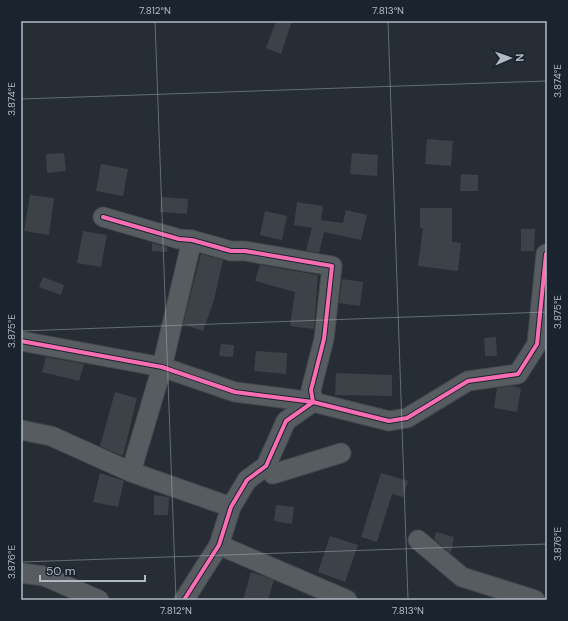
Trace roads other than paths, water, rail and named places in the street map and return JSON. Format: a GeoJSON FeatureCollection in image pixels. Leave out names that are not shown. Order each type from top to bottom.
{"type":"FeatureCollection","features":[{"type":"Feature","properties":{"kind":"street"},"geometry":{"type":"LineString","coordinates":[[103,217],[179,239],[192,240],[230,251],[245,251],[332,266],[324,339],[311,390],[313,402]]}},
{"type":"Feature","properties":{"kind":"street"},"geometry":{"type":"LineString","coordinates":[[131,472],[162,367],[192,240]]}},
{"type":"Feature","properties":{"kind":"street"},"geometry":{"type":"LineString","coordinates":[[21,341],[162,367],[235,392],[313,402],[389,421],[407,418],[468,381],[518,374],[537,344],[546,254]]}},
{"type":"Feature","properties":{"kind":"street"},"geometry":{"type":"LineString","coordinates":[[184,600],[219,545],[231,508],[247,480],[266,466],[286,421],[313,402]]}},
{"type":"Feature","properties":{"kind":"street"},"geometry":{"type":"LineString","coordinates":[[21,430],[51,436],[131,472],[231,508]]}},
{"type":"Feature","properties":{"kind":"street"},"geometry":{"type":"LineString","coordinates":[[266,466],[273,474],[341,453]]}},
{"type":"Feature","properties":{"kind":"street"},"geometry":{"type":"LineString","coordinates":[[418,540],[462,577],[536,600]]}},
{"type":"Feature","properties":{"kind":"street"},"geometry":{"type":"LineString","coordinates":[[219,545],[347,600]]}},
{"type":"Feature","properties":{"kind":"street"},"geometry":{"type":"LineString","coordinates":[[21,573],[44,576],[99,600]]}}]}
